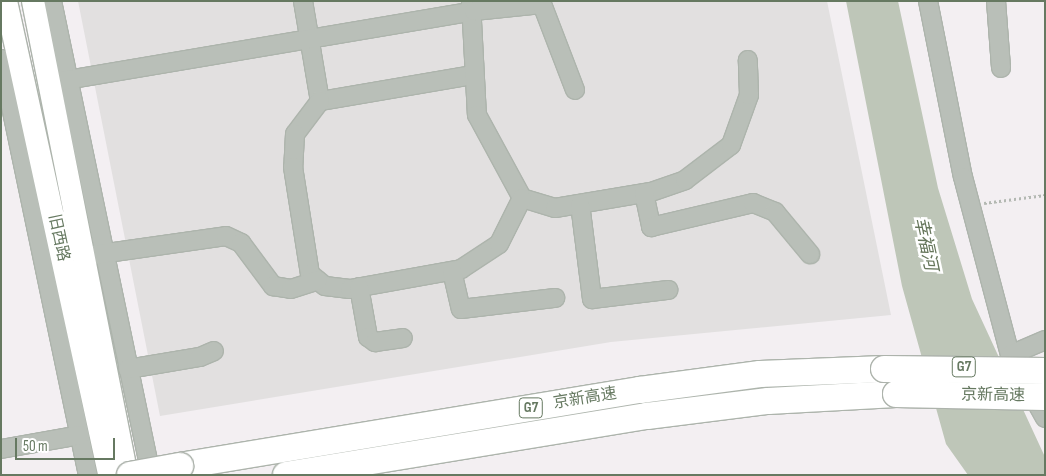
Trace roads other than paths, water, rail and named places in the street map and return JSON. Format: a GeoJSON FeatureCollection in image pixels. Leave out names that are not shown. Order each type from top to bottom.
{"type":"FeatureCollection","features":[{"type":"Feature","properties":{"kind":"highway","name":"京新高速"},"geometry":{"type":"LineString","coordinates":[[128,475],[640,390],[760,374],[884,369],[1045,371]]}},
{"type":"Feature","properties":{"kind":"highway","name":"京新高速"},"geometry":{"type":"LineString","coordinates":[[286,475],[647,416],[768,401],[896,394],[1045,397]]}},
{"type":"Feature","properties":{"kind":"main road","name":"旧西路"},"geometry":{"type":"LineString","coordinates":[[6,1],[109,475]]}},
{"type":"Feature","properties":{"kind":"main road","name":"旧西路"},"geometry":{"type":"LineString","coordinates":[[33,1],[58,82],[94,255],[128,475]]}},
{"type":"Feature","properties":{"kind":"street"},"geometry":{"type":"LineString","coordinates":[[52,1],[58,82],[309,39],[473,6],[542,4],[575,90]]}},
{"type":"Feature","properties":{"kind":"street"},"geometry":{"type":"LineString","coordinates":[[303,1],[320,101]]}},
{"type":"Feature","properties":{"kind":"street"},"geometry":{"type":"LineString","coordinates":[[928,1],[941,82],[1010,355],[1045,418]]}},
{"type":"Feature","properties":{"kind":"street"},"geometry":{"type":"LineString","coordinates":[[996,1],[1001,68]]}},
{"type":"Feature","properties":{"kind":"street"},"geometry":{"type":"LineString","coordinates":[[473,6],[472,75],[477,115],[522,198],[555,208],[644,193],[685,180],[731,145],[749,95],[748,60]]}},
{"type":"Feature","properties":{"kind":"street"},"geometry":{"type":"LineString","coordinates":[[1,59],[88,475]]}},
{"type":"Feature","properties":{"kind":"street"},"geometry":{"type":"LineString","coordinates":[[472,75],[320,101],[295,134],[293,167],[310,274],[325,286],[359,287],[452,271],[482,260],[499,244],[522,198]]}},
{"type":"Feature","properties":{"kind":"street"},"geometry":{"type":"LineString","coordinates":[[644,193],[651,227],[752,203],[775,212],[810,254]]}},
{"type":"Feature","properties":{"kind":"street"},"geometry":{"type":"LineString","coordinates":[[580,204],[592,299],[668,290]]}},
{"type":"Feature","properties":{"kind":"street"},"geometry":{"type":"LineString","coordinates":[[151,475],[128,369],[94,255],[226,236],[241,243],[273,286],[291,289],[318,280]]}},
{"type":"Feature","properties":{"kind":"street"},"geometry":{"type":"LineString","coordinates":[[452,271],[461,309],[555,298]]}},
{"type":"Feature","properties":{"kind":"street"},"geometry":{"type":"LineString","coordinates":[[359,287],[368,337],[375,342],[403,338]]}},
{"type":"Feature","properties":{"kind":"street"},"geometry":{"type":"LineString","coordinates":[[1010,355],[1045,340]]}},
{"type":"Feature","properties":{"kind":"street"},"geometry":{"type":"LineString","coordinates":[[128,369],[200,358],[214,351]]}},
{"type":"Feature","properties":{"kind":"street"},"geometry":{"type":"LineString","coordinates":[[1,449],[80,435]]}},
{"type":"Feature","properties":{"kind":"water","name":"幸福河"},"geometry":{"type":"Polygon","coordinates":[[[846,1],[898,1],[938,188],[972,299],[1045,457],[1045,475],[968,475],[946,444],[902,286],[846,1]]]}}]}
